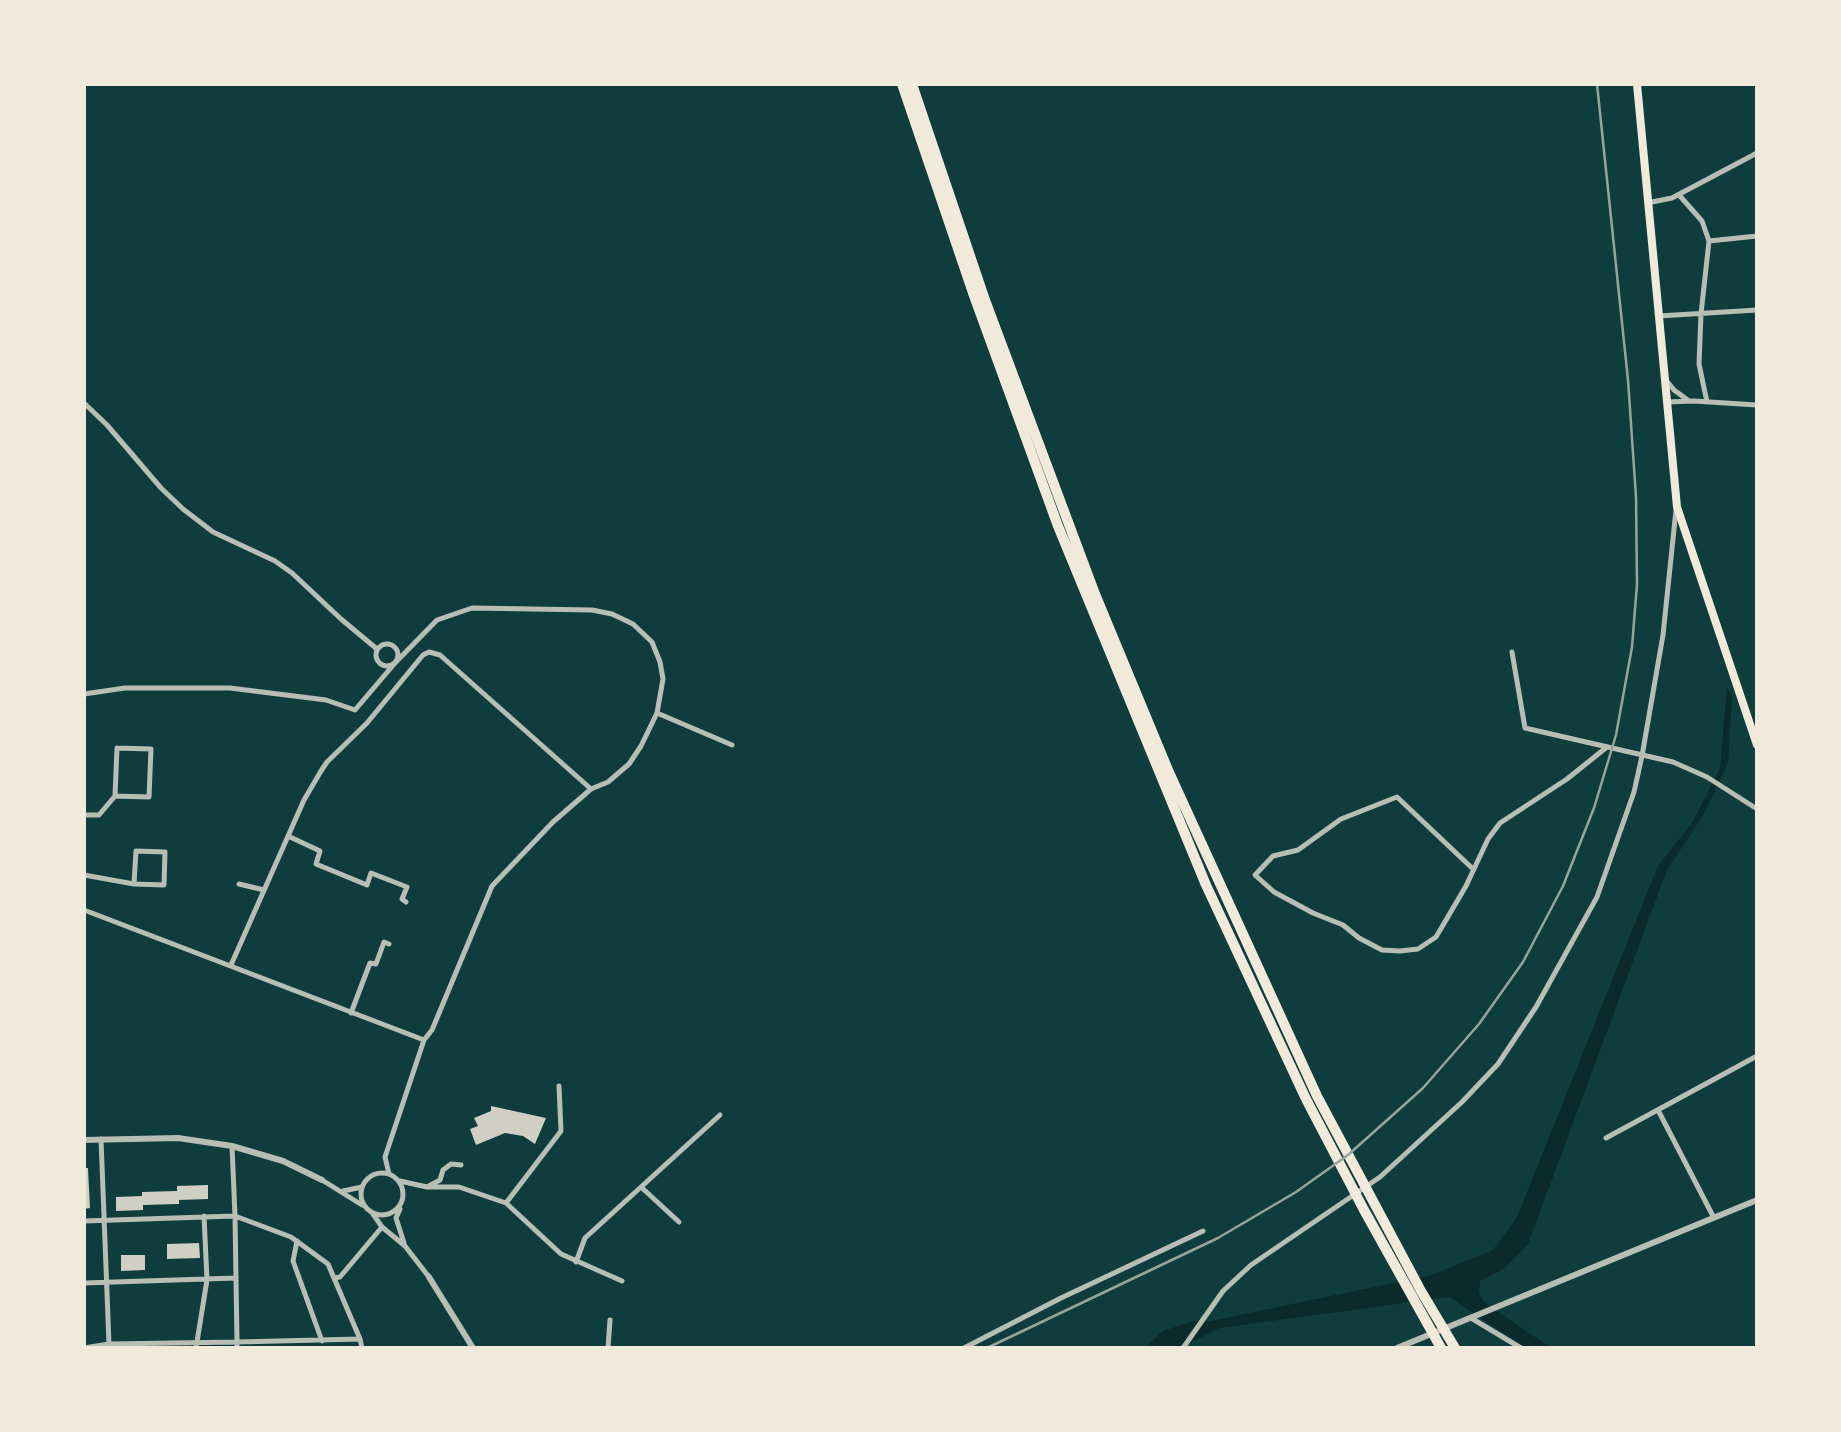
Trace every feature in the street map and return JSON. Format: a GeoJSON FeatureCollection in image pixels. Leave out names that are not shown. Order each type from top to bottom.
{"type":"FeatureCollection","features":[{"type":"Feature","properties":{"kind":"highway"},"geometry":{"type":"LineString","coordinates":[[902,84],[972,293],[1058,526],[1206,885],[1371,1222],[1441,1348]]}},
{"type":"Feature","properties":{"kind":"highway"},"geometry":{"type":"LineString","coordinates":[[912,84],[985,300],[1095,594],[1168,770],[1311,1098],[1455,1348]]}},
{"type":"Feature","properties":{"kind":"main road"},"geometry":{"type":"LineString","coordinates":[[1636,84],[1677,507],[1757,745]]}},
{"type":"Feature","properties":{"kind":"street"},"geometry":{"type":"LineString","coordinates":[[1647,203],[1679,195],[1757,153]]}},
{"type":"Feature","properties":{"kind":"street"},"geometry":{"type":"LineString","coordinates":[[1679,195],[1702,221],[1709,241],[1699,364],[1707,402]]}},
{"type":"Feature","properties":{"kind":"street"},"geometry":{"type":"LineString","coordinates":[[1709,241],[1757,236]]}},
{"type":"Feature","properties":{"kind":"street"},"geometry":{"type":"LineString","coordinates":[[1657,316],[1757,310]]}},
{"type":"Feature","properties":{"kind":"street"},"geometry":{"type":"LineString","coordinates":[[1664,378],[1689,401]]}},
{"type":"Feature","properties":{"kind":"street"},"geometry":{"type":"LineString","coordinates":[[1667,402],[1757,405]]}},
{"type":"Feature","properties":{"kind":"street"},"geometry":{"type":"LineString","coordinates":[[84,403],[107,425],[173,501],[213,532],[275,561],[292,573],[377,649]]}},
{"type":"Feature","properties":{"kind":"street"},"geometry":{"type":"LineString","coordinates":[[1183,1348],[1223,1291],[1251,1265],[1380,1177],[1462,1102],[1497,1064],[1542,997],[1597,897],[1634,792],[1663,635],[1677,507]]}},
{"type":"Feature","properties":{"kind":"street"},"geometry":{"type":"LineString","coordinates":[[355,710],[437,620],[472,608],[592,610],[612,614],[633,624],[652,642],[663,679],[657,713],[629,764],[608,782],[591,789],[553,822],[492,886],[432,1030],[424,1040],[378,1173]]}},
{"type":"Feature","properties":{"kind":"street"},"geometry":{"type":"LineString","coordinates":[[387,643],[394,646],[399,656],[396,663],[388,666],[380,664],[376,657],[377,649],[387,643]]}},
{"type":"Feature","properties":{"kind":"street"},"geometry":{"type":"LineString","coordinates":[[231,965],[304,800],[327,762],[367,723],[417,660],[429,652],[446,659],[591,789]]}},
{"type":"Feature","properties":{"kind":"street"},"geometry":{"type":"LineString","coordinates":[[1512,652],[1525,728],[1673,762],[1707,777],[1757,809]]}},
{"type":"Feature","properties":{"kind":"street"},"geometry":{"type":"LineString","coordinates":[[84,694],[125,688],[230,688],[326,700],[355,710],[367,723]]}},
{"type":"Feature","properties":{"kind":"street"},"geometry":{"type":"LineString","coordinates":[[657,713],[732,746]]}},
{"type":"Feature","properties":{"kind":"street"},"geometry":{"type":"LineString","coordinates":[[1473,869],[1396,797],[1341,819],[1298,850],[1273,856],[1255,875],[1274,892],[1343,925],[1359,938],[1382,950],[1418,949],[1437,937],[1466,886],[1488,839],[1500,823],[1567,779],[1607,747]]}},
{"type":"Feature","properties":{"kind":"street"},"geometry":{"type":"LineString","coordinates":[[84,815],[99,815],[115,796],[117,748],[151,749],[149,797],[115,796]]}},
{"type":"Feature","properties":{"kind":"street"},"geometry":{"type":"LineString","coordinates":[[288,836],[320,851],[316,864],[366,885],[371,873],[407,887],[402,900],[406,902]]}},
{"type":"Feature","properties":{"kind":"street"},"geometry":{"type":"LineString","coordinates":[[84,875],[134,884],[164,885],[165,852],[136,851],[134,884]]}},
{"type":"Feature","properties":{"kind":"street"},"geometry":{"type":"LineString","coordinates":[[239,884],[264,890]]}},
{"type":"Feature","properties":{"kind":"street"},"geometry":{"type":"LineString","coordinates":[[84,911],[424,1040]]}},
{"type":"Feature","properties":{"kind":"street"},"geometry":{"type":"LineString","coordinates":[[351,1013],[370,963],[376,964],[384,942],[389,944]]}},
{"type":"Feature","properties":{"kind":"street"},"geometry":{"type":"LineString","coordinates":[[1606,1139],[1757,1056]]}},
{"type":"Feature","properties":{"kind":"street"},"geometry":{"type":"LineString","coordinates":[[506,1203],[561,1131],[559,1086]]}},
{"type":"Feature","properties":{"kind":"street"},"geometry":{"type":"LineString","coordinates":[[1658,1110],[1714,1218]]}},
{"type":"Feature","properties":{"kind":"street"},"geometry":{"type":"LineString","coordinates":[[576,1262],[585,1238],[720,1115]]}},
{"type":"Feature","properties":{"kind":"street"},"geometry":{"type":"LineString","coordinates":[[84,1140],[178,1138],[232,1146],[283,1161],[343,1191],[370,1211],[386,1215],[398,1209],[402,1203]]}},
{"type":"Feature","properties":{"kind":"street"},"geometry":{"type":"LineString","coordinates":[[101,1139],[109,1344]]}},
{"type":"Feature","properties":{"kind":"street"},"geometry":{"type":"LineString","coordinates":[[232,1146],[237,1345]]}},
{"type":"Feature","properties":{"kind":"street"},"geometry":{"type":"LineString","coordinates":[[385,1157],[389,1174]]}},
{"type":"Feature","properties":{"kind":"street"},"geometry":{"type":"LineString","coordinates":[[427,1187],[440,1180],[443,1170],[451,1164],[461,1165]]}},
{"type":"Feature","properties":{"kind":"street"},"geometry":{"type":"LineString","coordinates":[[473,1348],[429,1277],[405,1247],[382,1227],[361,1199],[362,1187],[368,1178],[378,1173],[389,1174],[400,1181],[427,1187],[459,1187],[506,1203],[561,1254],[622,1281]]}},
{"type":"Feature","properties":{"kind":"street"},"geometry":{"type":"LineString","coordinates":[[400,1181],[403,1188],[402,1203],[396,1218],[405,1247]]}},
{"type":"Feature","properties":{"kind":"street"},"geometry":{"type":"LineString","coordinates":[[343,1191],[362,1187]]}},
{"type":"Feature","properties":{"kind":"street"},"geometry":{"type":"LineString","coordinates":[[641,1187],[679,1222]]}},
{"type":"Feature","properties":{"kind":"street"},"geometry":{"type":"LineString","coordinates":[[1397,1348],[1757,1200]]}},
{"type":"Feature","properties":{"kind":"street"},"geometry":{"type":"LineString","coordinates":[[196,1345],[207,1280],[204,1216]]}},
{"type":"Feature","properties":{"kind":"street"},"geometry":{"type":"LineString","coordinates":[[84,1221],[235,1216],[265,1226],[297,1241],[328,1264],[362,1348]]}},
{"type":"Feature","properties":{"kind":"street"},"geometry":{"type":"LineString","coordinates":[[334,1278],[340,1277],[382,1227]]}},
{"type":"Feature","properties":{"kind":"street"},"geometry":{"type":"LineString","coordinates":[[964,1348],[1061,1298],[1203,1231]]}},
{"type":"Feature","properties":{"kind":"street"},"geometry":{"type":"LineString","coordinates":[[297,1241],[293,1261],[322,1341]]}},
{"type":"Feature","properties":{"kind":"street"},"geometry":{"type":"LineString","coordinates":[[84,1283],[236,1278]]}},
{"type":"Feature","properties":{"kind":"street"},"geometry":{"type":"LineString","coordinates":[[1472,1318],[1521,1348]]}},
{"type":"Feature","properties":{"kind":"street"},"geometry":{"type":"LineString","coordinates":[[608,1348],[610,1320]]}},
{"type":"Feature","properties":{"kind":"street"},"geometry":{"type":"LineString","coordinates":[[84,1348],[109,1344],[237,1345],[360,1339]]}},
{"type":"Feature","properties":{"kind":"water"},"geometry":{"type":"Polygon","coordinates":[[[1727,687],[1732,695],[1728,763],[1702,817],[1667,870],[1528,1244],[1505,1268],[1480,1281],[1479,1292],[1484,1302],[1551,1348],[1526,1348],[1449,1297],[1219,1328],[1180,1348],[1144,1348],[1163,1331],[1193,1321],[1211,1321],[1432,1275],[1493,1250],[1517,1217],[1658,866],[1692,823],[1720,768],[1727,687]]]}},
{"type":"Feature","properties":{"kind":"building"},"geometry":{"type":"Polygon","coordinates":[[[491,1106],[546,1118],[535,1144],[523,1136],[505,1133],[476,1145],[470,1129],[478,1126],[474,1118],[491,1111],[491,1106]]]}},
{"type":"Feature","properties":{"kind":"building"},"geometry":{"type":"Polygon","coordinates":[[[84,1168],[88,1168],[90,1208],[84,1209],[84,1168]]]}},
{"type":"Feature","properties":{"kind":"building"},"geometry":{"type":"Polygon","coordinates":[[[208,1185],[208,1199],[179,1200],[179,1204],[143,1205],[143,1210],[116,1211],[116,1197],[142,1196],[142,1192],[177,1191],[177,1186],[208,1185]]]}},
{"type":"Feature","properties":{"kind":"building"},"geometry":{"type":"Polygon","coordinates":[[[199,1243],[200,1258],[167,1259],[167,1244],[199,1243]]]}},
{"type":"Feature","properties":{"kind":"building"},"geometry":{"type":"Polygon","coordinates":[[[121,1255],[145,1255],[145,1270],[121,1271],[121,1255]]]}},
{"type":"Feature","properties":{"kind":"railway"},"geometry":{"type":"LineString","coordinates":[[987,1348],[1218,1238],[1296,1192],[1348,1155],[1423,1088],[1479,1024],[1523,962],[1563,886],[1594,808],[1616,735],[1632,647],[1637,584],[1636,497],[1628,380],[1597,84]]}}]}
